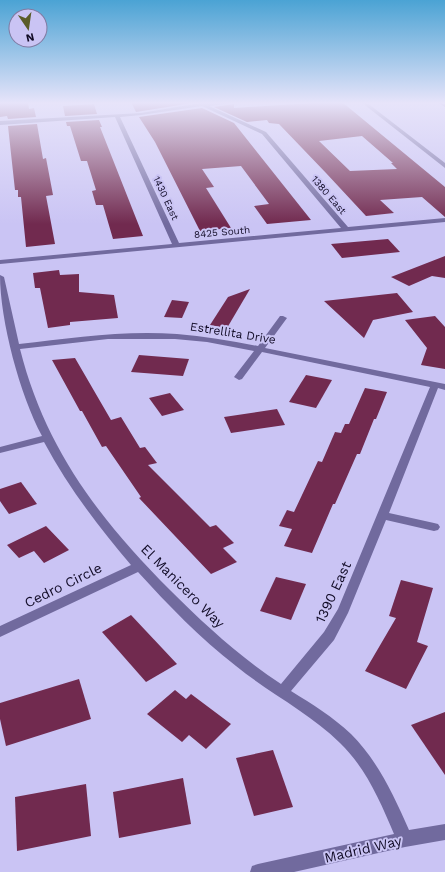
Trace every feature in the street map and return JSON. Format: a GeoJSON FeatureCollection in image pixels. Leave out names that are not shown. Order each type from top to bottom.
{"type":"FeatureCollection","features":[{"type":"Feature","properties":{"kind":"street","name":"1430 East"},"geometry":{"type":"LineString","coordinates":[[130,143],[177,246]]}},
{"type":"Feature","properties":{"kind":"street","name":"1380 East"},"geometry":{"type":"LineString","coordinates":[[272,143],[347,230]]}},
{"type":"Feature","properties":{"kind":"street"},"geometry":{"type":"LineString","coordinates":[[415,143],[445,166]]}},
{"type":"Feature","properties":{"kind":"street","name":"8425 South"},"geometry":{"type":"LineString","coordinates":[[0,262],[445,220]]}},
{"type":"Feature","properties":{"kind":"street","name":"El Manicero Way"},"geometry":{"type":"LineString","coordinates":[[0,277],[22,375],[33,406],[47,438],[70,477],[100,520],[139,566],[204,631],[240,662],[314,714],[345,739],[368,766],[386,795],[405,839]]}},
{"type":"Feature","properties":{"kind":"street"},"geometry":{"type":"LineString","coordinates":[[239,377],[283,318]]}},
{"type":"Feature","properties":{"kind":"street","name":"Estrellita Drive"},"geometry":{"type":"LineString","coordinates":[[15,347],[94,337],[141,335],[175,336],[207,339],[440,386]]}},
{"type":"Feature","properties":{"kind":"street","name":"1390 East"},"geometry":{"type":"LineString","coordinates":[[282,692],[311,660],[333,630],[344,610],[440,386]]}},
{"type":"Feature","properties":{"kind":"street"},"geometry":{"type":"LineString","coordinates":[[0,450],[47,438]]}},
{"type":"Feature","properties":{"kind":"street"},"geometry":{"type":"LineString","coordinates":[[383,516],[434,526]]}},
{"type":"Feature","properties":{"kind":"street","name":"Cedro Circle"},"geometry":{"type":"LineString","coordinates":[[0,632],[139,566]]}},
{"type":"Feature","properties":{"kind":"street","name":"Madrid Way"},"geometry":{"type":"LineString","coordinates":[[258,872],[405,839],[445,832]]}},
{"type":"Feature","properties":{"kind":"building"},"geometry":{"type":"Polygon","coordinates":[[[10,143],[40,143],[43,159],[46,158],[53,195],[46,196],[55,244],[26,247],[21,197],[18,197],[18,190],[15,190],[10,143]]]}},
{"type":"Feature","properties":{"kind":"building"},"geometry":{"type":"Polygon","coordinates":[[[75,143],[106,143],[143,236],[113,239],[103,205],[96,205],[92,191],[96,190],[87,161],[81,161],[75,143]]]}},
{"type":"Feature","properties":{"kind":"building"},"geometry":{"type":"Polygon","coordinates":[[[155,143],[250,143],[311,220],[267,224],[254,206],[269,204],[241,166],[202,169],[214,187],[206,188],[231,228],[200,231],[155,143]]]}},
{"type":"Feature","properties":{"kind":"building"},"geometry":{"type":"Polygon","coordinates":[[[297,143],[321,143],[350,171],[397,169],[391,163],[393,163],[370,143],[391,143],[445,187],[445,217],[422,197],[380,200],[394,213],[366,216],[297,143]]]}},
{"type":"Feature","properties":{"kind":"building"},"geometry":{"type":"Polygon","coordinates":[[[388,239],[400,252],[342,258],[331,244],[388,239]]]}},
{"type":"Feature","properties":{"kind":"building"},"geometry":{"type":"Polygon","coordinates":[[[445,256],[445,278],[432,276],[409,286],[391,277],[445,256]]]}},
{"type":"Feature","properties":{"kind":"building"},"geometry":{"type":"Polygon","coordinates":[[[59,270],[60,275],[79,274],[79,292],[114,295],[118,318],[70,322],[70,325],[48,328],[40,288],[35,288],[33,273],[59,270]]]}},
{"type":"Feature","properties":{"kind":"building"},"geometry":{"type":"Polygon","coordinates":[[[250,289],[227,328],[210,325],[228,297],[250,289]]]}},
{"type":"Feature","properties":{"kind":"building"},"geometry":{"type":"Polygon","coordinates":[[[397,293],[413,312],[373,320],[364,338],[324,301],[397,293]]]}},
{"type":"Feature","properties":{"kind":"building"},"geometry":{"type":"Polygon","coordinates":[[[172,300],[189,302],[182,318],[164,317],[172,300]]]}},
{"type":"Feature","properties":{"kind":"building"},"geometry":{"type":"Polygon","coordinates":[[[435,316],[445,327],[445,369],[421,365],[427,348],[405,320],[435,316]]]}},
{"type":"Feature","properties":{"kind":"building"},"geometry":{"type":"Polygon","coordinates":[[[139,355],[189,359],[183,376],[131,372],[139,355]]]}},
{"type":"Feature","properties":{"kind":"building"},"geometry":{"type":"Polygon","coordinates":[[[75,358],[111,420],[121,417],[140,448],[145,447],[157,463],[148,465],[210,527],[216,525],[234,543],[223,548],[237,562],[211,574],[139,498],[141,497],[106,446],[102,447],[52,360],[75,358]]]}},
{"type":"Feature","properties":{"kind":"building"},"geometry":{"type":"Polygon","coordinates":[[[306,375],[332,380],[316,408],[289,402],[306,375]]]}},
{"type":"Feature","properties":{"kind":"building"},"geometry":{"type":"Polygon","coordinates":[[[365,388],[387,392],[360,454],[357,454],[312,553],[284,546],[292,529],[279,526],[287,510],[294,512],[318,461],[322,462],[335,432],[341,433],[345,424],[349,424],[365,388]]]}},
{"type":"Feature","properties":{"kind":"building"},"geometry":{"type":"Polygon","coordinates":[[[170,393],[184,410],[162,416],[149,398],[170,393]]]}},
{"type":"Feature","properties":{"kind":"building"},"geometry":{"type":"Polygon","coordinates":[[[277,409],[285,425],[231,433],[224,417],[277,409]]]}},
{"type":"Feature","properties":{"kind":"building"},"geometry":{"type":"Polygon","coordinates":[[[21,482],[37,504],[9,514],[0,501],[0,489],[21,482]]]}},
{"type":"Feature","properties":{"kind":"building"},"geometry":{"type":"Polygon","coordinates":[[[46,526],[69,550],[44,563],[34,551],[19,558],[7,545],[46,526]]]}},
{"type":"Feature","properties":{"kind":"building"},"geometry":{"type":"Polygon","coordinates":[[[276,577],[306,584],[291,620],[260,611],[276,577]]]}},
{"type":"Feature","properties":{"kind":"building"},"geometry":{"type":"Polygon","coordinates":[[[401,580],[433,588],[417,642],[428,646],[406,689],[365,671],[396,618],[389,616],[401,580]]]}},
{"type":"Feature","properties":{"kind":"building"},"geometry":{"type":"Polygon","coordinates":[[[131,615],[177,664],[146,682],[102,632],[131,615]]]}},
{"type":"Feature","properties":{"kind":"building"},"geometry":{"type":"Polygon","coordinates":[[[79,679],[91,719],[6,746],[0,719],[0,703],[79,679]]]}},
{"type":"Feature","properties":{"kind":"building"},"geometry":{"type":"Polygon","coordinates":[[[175,690],[186,699],[191,694],[231,724],[206,749],[189,735],[182,742],[147,714],[175,690]]]}},
{"type":"Feature","properties":{"kind":"building"},"geometry":{"type":"Polygon","coordinates":[[[445,712],[445,775],[411,725],[445,712]]]}},
{"type":"Feature","properties":{"kind":"building"},"geometry":{"type":"Polygon","coordinates":[[[273,750],[293,807],[254,816],[236,758],[273,750]]]}},
{"type":"Feature","properties":{"kind":"building"},"geometry":{"type":"Polygon","coordinates":[[[183,778],[191,824],[119,838],[113,792],[183,778]]]}},
{"type":"Feature","properties":{"kind":"building"},"geometry":{"type":"Polygon","coordinates":[[[86,784],[91,836],[17,851],[15,797],[86,784]]]}}]}
